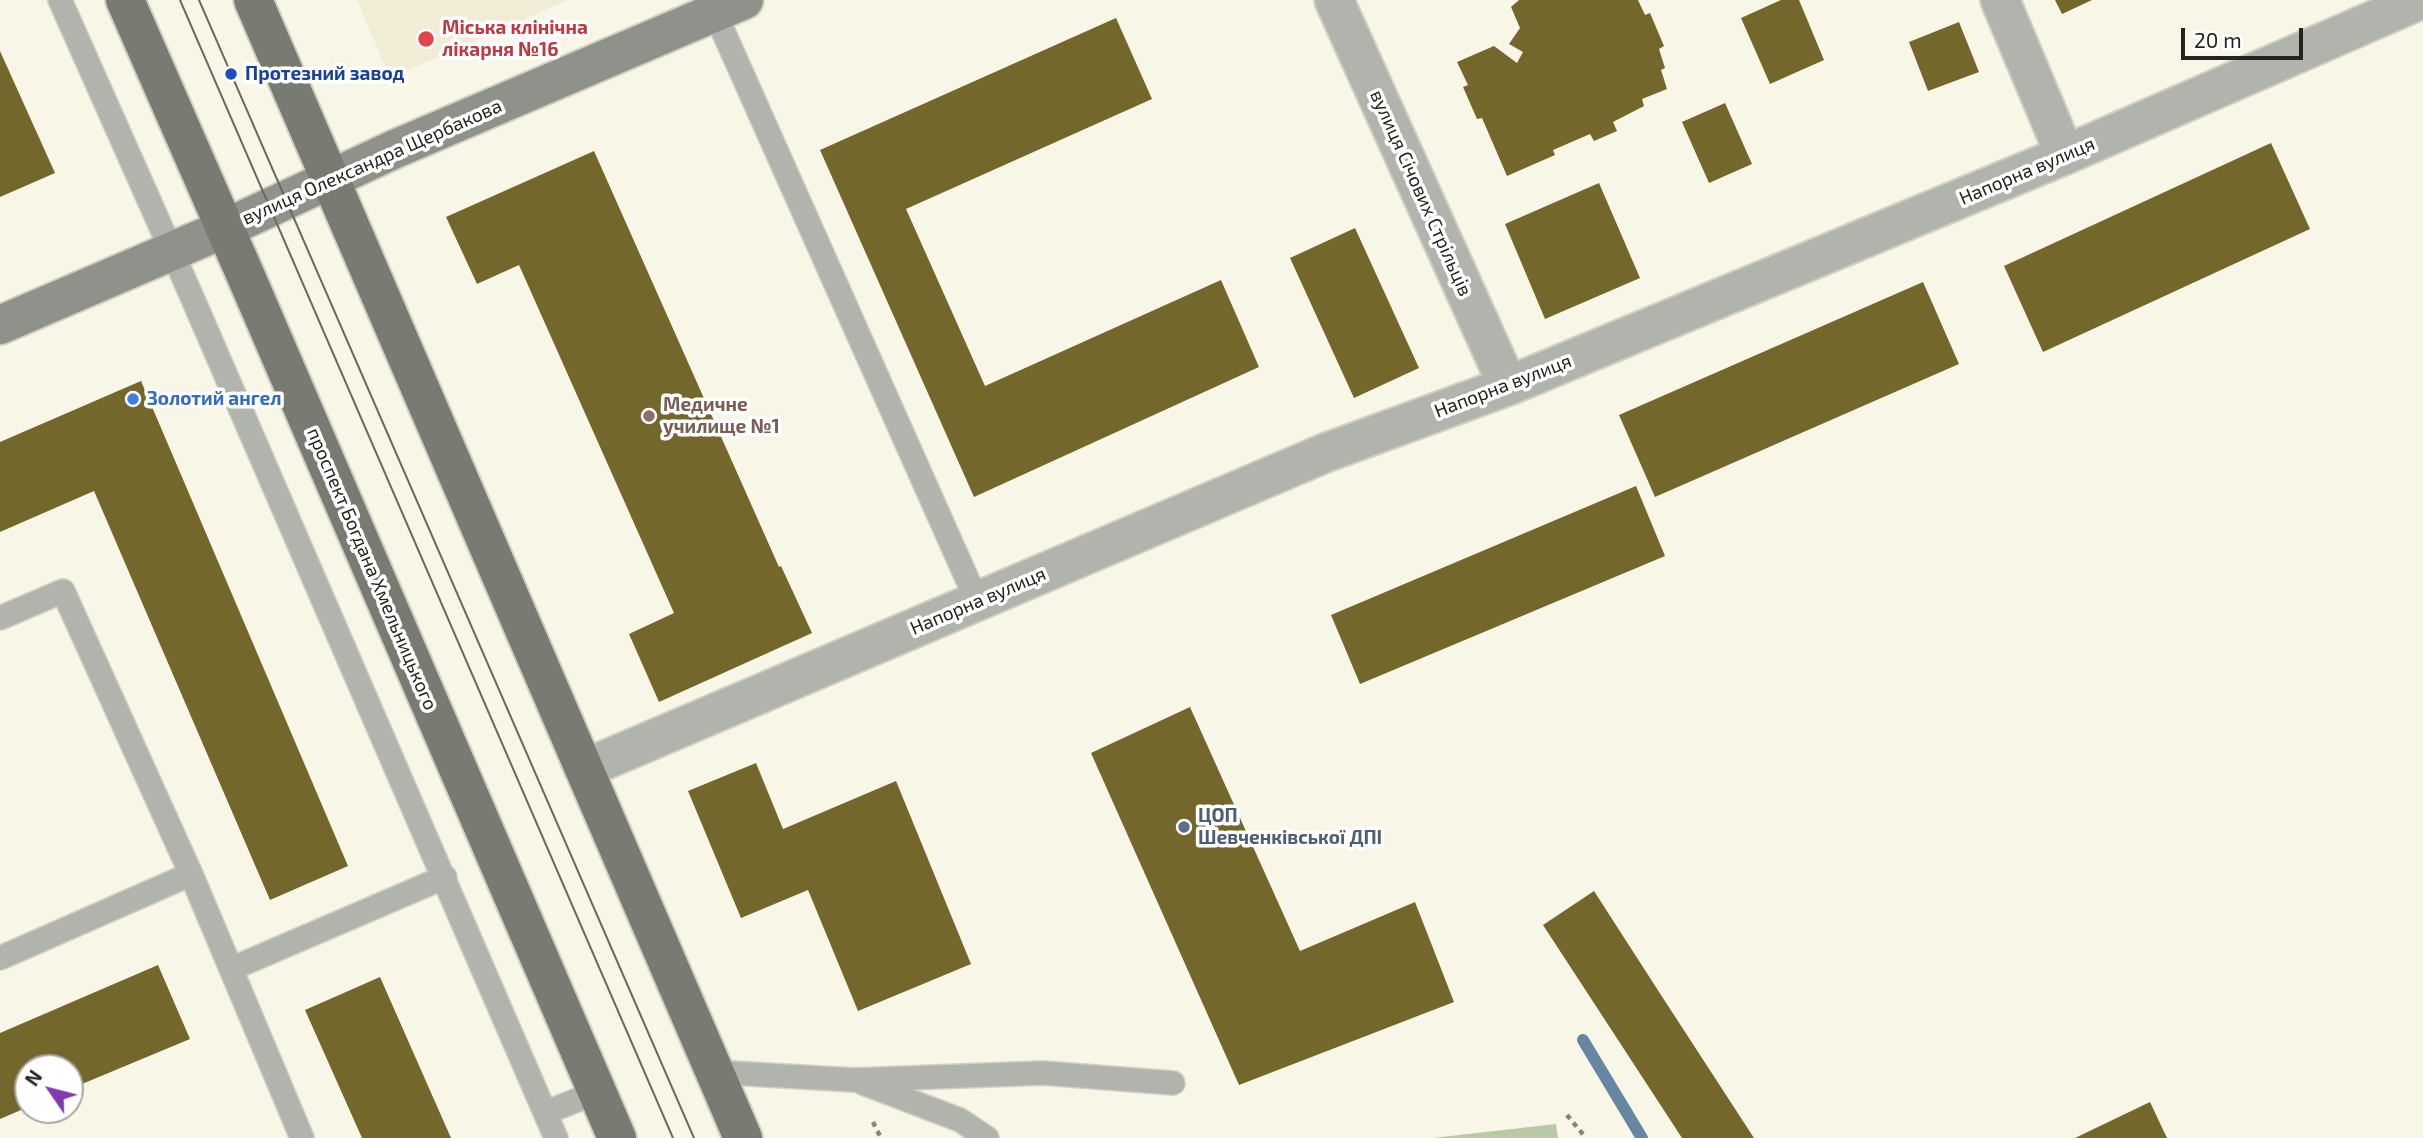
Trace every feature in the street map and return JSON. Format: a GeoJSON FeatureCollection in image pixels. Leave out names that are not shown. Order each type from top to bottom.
{"type":"FeatureCollection","features":[{"type":"Feature","properties":{"kind":"main road","name":"проспект Богдана Хмельницького"},"geometry":{"type":"LineString","coordinates":[[125,0],[226,228],[617,1138]]}},
{"type":"Feature","properties":{"kind":"main road"},"geometry":{"type":"LineString","coordinates":[[253,0],[743,1138]]}},
{"type":"Feature","properties":{"kind":"street","name":"вулиця Січових Стрільців"},"geometry":{"type":"LineString","coordinates":[[1334,0],[1508,386]]}},
{"type":"Feature","properties":{"kind":"street"},"geometry":{"type":"LineString","coordinates":[[2000,0],[2065,155]]}},
{"type":"Feature","properties":{"kind":"street","name":"Напорна вулиця"},"geometry":{"type":"LineString","coordinates":[[584,769],[1325,453],[1508,386],[2065,155],[2420,0]]}},
{"type":"Feature","properties":{"kind":"street","name":"вулиця Олександра Щербакова"},"geometry":{"type":"LineString","coordinates":[[0,325],[226,228],[396,149],[730,6]]}},
{"type":"Feature","properties":{"kind":"lane"},"geometry":{"type":"LineString","coordinates":[[60,0],[556,1138]]}},
{"type":"Feature","properties":{"kind":"lane"},"geometry":{"type":"LineString","coordinates":[[730,6],[977,601]]}},
{"type":"Feature","properties":{"kind":"lane"},"geometry":{"type":"LineString","coordinates":[[0,618],[63,591],[191,874],[302,1138]]}},
{"type":"Feature","properties":{"kind":"lane"},"geometry":{"type":"LineString","coordinates":[[0,958],[191,874]]}},
{"type":"Feature","properties":{"kind":"lane"},"geometry":{"type":"LineString","coordinates":[[231,969],[444,877]]}},
{"type":"Feature","properties":{"kind":"lane"},"geometry":{"type":"LineString","coordinates":[[715,1073],[854,1080],[1044,1073],[1173,1083]]}},
{"type":"Feature","properties":{"kind":"lane"},"geometry":{"type":"LineString","coordinates":[[854,1080],[960,1120],[987,1138]]}},
{"type":"Feature","properties":{"kind":"lane"},"geometry":{"type":"LineString","coordinates":[[545,1113],[597,1092]]}},
{"type":"Feature","properties":{"kind":"path"},"geometry":{"type":"LineString","coordinates":[[1567,1115],[1586,1138]]}},
{"type":"Feature","properties":{"kind":"shaded area","name":"Міська клінічна лікарня №16"},"geometry":{"type":"Polygon","coordinates":[[[357,0],[568,0],[390,78],[357,0]]]}},
{"type":"Feature","properties":{"kind":"green space"},"geometry":{"type":"Polygon","coordinates":[[[1556,1124],[1558,1138],[1433,1138],[1556,1124]]]}},
{"type":"Feature","properties":{"kind":"building"},"geometry":{"type":"Polygon","coordinates":[[[1519,0],[1638,0],[1645,15],[1650,13],[1664,46],[1659,49],[1665,68],[1661,70],[1667,89],[1642,99],[1644,106],[1613,122],[1617,131],[1594,141],[1590,134],[1553,150],[1555,155],[1507,176],[1482,118],[1477,119],[1463,87],[1468,85],[1457,62],[1494,46],[1517,63],[1523,52],[1509,44],[1520,28],[1511,7],[1519,0]]]}},
{"type":"Feature","properties":{"kind":"building"},"geometry":{"type":"Polygon","coordinates":[[[1781,0],[1799,0],[1824,60],[1770,84],[1741,18],[1781,0]]]}},
{"type":"Feature","properties":{"kind":"building"},"geometry":{"type":"Polygon","coordinates":[[[2055,0],[2092,0],[2062,14],[2055,0]]]}},
{"type":"Feature","properties":{"kind":"building"},"geometry":{"type":"Polygon","coordinates":[[[1116,18],[1152,99],[906,209],[985,386],[1221,280],[1259,367],[974,497],[820,150],[1116,18]]]}},
{"type":"Feature","properties":{"kind":"building"},"geometry":{"type":"Polygon","coordinates":[[[1959,22],[1979,72],[1928,91],[1909,42],[1959,22]]]}},
{"type":"Feature","properties":{"kind":"building"},"geometry":{"type":"Polygon","coordinates":[[[0,51],[55,173],[0,197],[0,51]]]}},
{"type":"Feature","properties":{"kind":"building"},"geometry":{"type":"Polygon","coordinates":[[[1725,103],[1752,164],[1709,183],[1682,122],[1725,103]]]}},
{"type":"Feature","properties":{"kind":"building"},"geometry":{"type":"Polygon","coordinates":[[[2271,143],[2310,229],[2043,352],[2004,266],[2271,143]]]}},
{"type":"Feature","properties":{"kind":"building","name":"Медичне училище №1"},"geometry":{"type":"Polygon","coordinates":[[[594,151],[779,567],[781,566],[812,633],[659,702],[629,634],[674,613],[519,265],[477,284],[446,217],[594,151]]]}},
{"type":"Feature","properties":{"kind":"building"},"geometry":{"type":"Polygon","coordinates":[[[1599,183],[1640,278],[1545,319],[1505,224],[1599,183]]]}},
{"type":"Feature","properties":{"kind":"building"},"geometry":{"type":"Polygon","coordinates":[[[1355,228],[1419,368],[1354,398],[1290,258],[1355,228]]]}},
{"type":"Feature","properties":{"kind":"building"},"geometry":{"type":"Polygon","coordinates":[[[1923,282],[1959,364],[1655,497],[1619,415],[1923,282]]]}},
{"type":"Feature","properties":{"kind":"building"},"geometry":{"type":"Polygon","coordinates":[[[141,381],[348,866],[270,900],[94,491],[0,532],[0,442],[141,381]]]}},
{"type":"Feature","properties":{"kind":"building"},"geometry":{"type":"Polygon","coordinates":[[[1636,486],[1665,556],[1360,684],[1331,615],[1636,486]]]}},
{"type":"Feature","properties":{"kind":"building","name":"ЦОП Шевченківської ДПІ"},"geometry":{"type":"Polygon","coordinates":[[[1190,707],[1300,951],[1415,902],[1454,1002],[1239,1085],[1091,753],[1190,707]]]}},
{"type":"Feature","properties":{"kind":"building"},"geometry":{"type":"Polygon","coordinates":[[[756,763],[783,829],[896,781],[971,964],[858,1011],[808,890],[741,918],[688,791],[756,763]]]}},
{"type":"Feature","properties":{"kind":"building"},"geometry":{"type":"Polygon","coordinates":[[[1594,891],[1754,1138],[1682,1138],[1543,925],[1594,891]]]}},
{"type":"Feature","properties":{"kind":"building"},"geometry":{"type":"Polygon","coordinates":[[[158,965],[190,1039],[84,1083],[84,1054],[14,1054],[14,1113],[0,1119],[0,1033],[158,965]]]}},
{"type":"Feature","properties":{"kind":"building"},"geometry":{"type":"Polygon","coordinates":[[[380,977],[451,1138],[362,1138],[305,1010],[380,977]]]}},
{"type":"Feature","properties":{"kind":"building"},"geometry":{"type":"Polygon","coordinates":[[[2150,1102],[2167,1138],[2075,1138],[2150,1102]]]}},
{"type":"Feature","properties":{"kind":"waterway"},"geometry":{"type":"LineString","coordinates":[[1583,1040],[1642,1138]]}},
{"type":"Feature","properties":{"kind":"tram line"},"geometry":{"type":"LineString","coordinates":[[180,0],[673,1138]]}},
{"type":"Feature","properties":{"kind":"tram line"},"geometry":{"type":"LineString","coordinates":[[199,0],[694,1138]]}},
{"type":"Feature","properties":{"kind":"place","name":"Міська клінічна лікарня №16"},"geometry":{"type":"Point","coordinates":[426,39]}},
{"type":"Feature","properties":{"kind":"place","name":"Протезний завод"},"geometry":{"type":"Point","coordinates":[231,74]}},
{"type":"Feature","properties":{"kind":"place","name":"Золотий ангел"},"geometry":{"type":"Point","coordinates":[133,399]}},
{"type":"Feature","properties":{"kind":"place","name":"Медичне училище №1"},"geometry":{"type":"Point","coordinates":[649,416]}},
{"type":"Feature","properties":{"kind":"place","name":"ЦОП Шевченківської ДПІ"},"geometry":{"type":"Point","coordinates":[1184,827]}}]}
